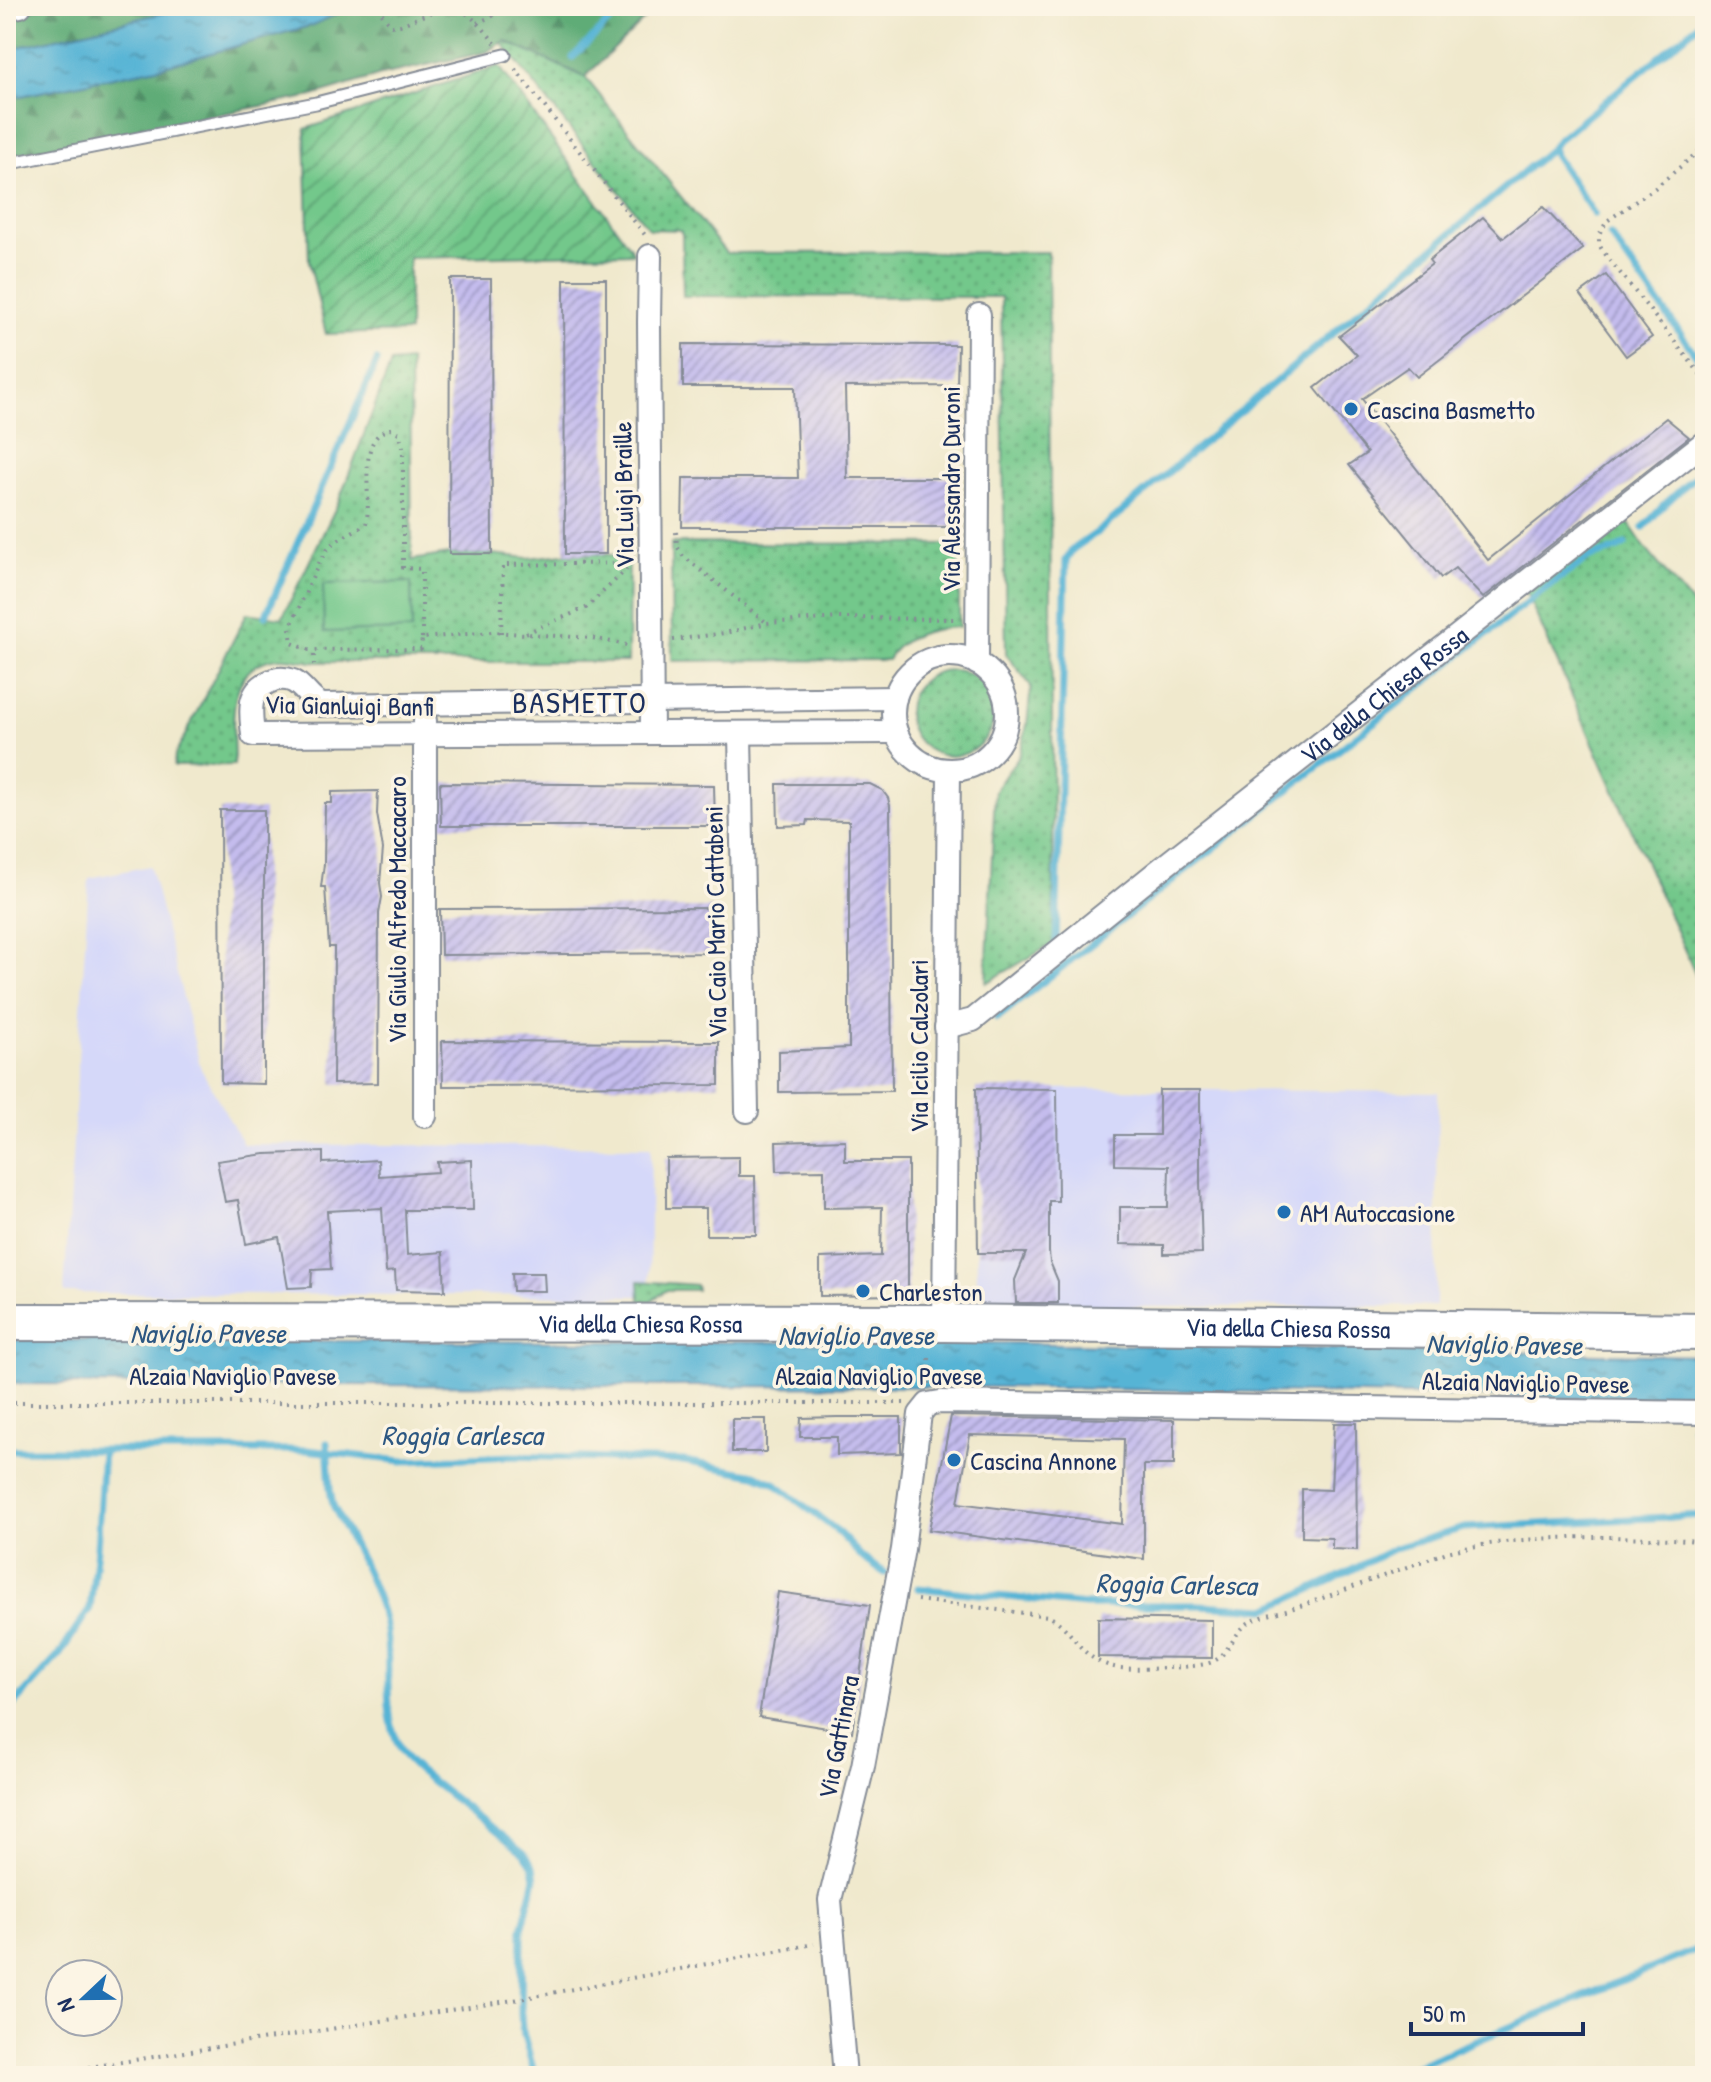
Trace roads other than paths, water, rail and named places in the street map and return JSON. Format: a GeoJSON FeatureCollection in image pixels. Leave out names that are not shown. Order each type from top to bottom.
{"type":"FeatureCollection","features":[{"type":"Feature","properties":{"kind":"main road","name":"Via della Chiesa Rossa"},"geometry":{"type":"LineString","coordinates":[[6,1322],[944,1323],[1705,1332]]}},
{"type":"Feature","properties":{"kind":"street"},"geometry":{"type":"LineString","coordinates":[[6,9],[20,6]]}},
{"type":"Feature","properties":{"kind":"street","name":"Via Luigi Braille"},"geometry":{"type":"LineString","coordinates":[[650,256],[652,733]]}},
{"type":"Feature","properties":{"kind":"street","name":"Via Alessandro Duroni"},"geometry":{"type":"LineString","coordinates":[[977,663],[979,315]]}},
{"type":"Feature","properties":{"kind":"street","name":"Via della Chiesa Rossa"},"geometry":{"type":"LineString","coordinates":[[946,1027],[973,1020],[1146,880],[1705,442]]}},
{"type":"Feature","properties":{"kind":"street"},"geometry":{"type":"LineString","coordinates":[[953,656],[977,663],[990,673],[1002,691],[1007,711],[1001,739],[987,755],[969,766],[949,770],[928,765],[905,748],[896,732],[893,716],[895,698],[906,676],[916,666],[929,660],[953,656]]}},
{"type":"Feature","properties":{"kind":"street","name":"Via Gianluigi Banfi"},"geometry":{"type":"LineString","coordinates":[[895,698],[322,705],[311,699],[297,684],[281,679],[261,688],[254,697],[252,710],[253,735],[896,732]]}},
{"type":"Feature","properties":{"kind":"street","name":"Via Giulio Alfredo Maccacaro"},"geometry":{"type":"LineString","coordinates":[[425,1116],[426,704]]}},
{"type":"Feature","properties":{"kind":"street","name":"Via Caio Mario Cattabeni"},"geometry":{"type":"LineString","coordinates":[[740,733],[747,1111]]}},
{"type":"Feature","properties":{"kind":"street","name":"Via Icilio Calzolari"},"geometry":{"type":"LineString","coordinates":[[944,1323],[949,770]]}},
{"type":"Feature","properties":{"kind":"street","name":"Alzaia Naviglio Pavese"},"geometry":{"type":"LineString","coordinates":[[923,1408],[940,1402],[1705,1413]]}},
{"type":"Feature","properties":{"kind":"street","name":"Via Gattinara"},"geometry":{"type":"LineString","coordinates":[[845,2076],[830,1900],[863,1766],[903,1549],[923,1408]]}},
{"type":"Feature","properties":{"kind":"lane"},"geometry":{"type":"LineString","coordinates":[[6,164],[316,103],[505,55]]}},
{"type":"Feature","properties":{"kind":"water"},"geometry":{"type":"Polygon","coordinates":[[[185,6],[354,6],[313,25],[157,68],[6,99],[6,50],[185,6]]]}},
{"type":"Feature","properties":{"kind":"water"},"geometry":{"type":"Polygon","coordinates":[[[6,1340],[1005,1343],[1705,1356],[1705,1401],[1006,1387],[6,1384],[6,1340]]]}},
{"type":"Feature","properties":{"kind":"waterway"},"geometry":{"type":"LineString","coordinates":[[573,57],[625,6]]}},
{"type":"Feature","properties":{"kind":"waterway"},"geometry":{"type":"LineString","coordinates":[[1594,214],[1554,154],[1553,147],[1705,19]]}},
{"type":"Feature","properties":{"kind":"waterway"},"geometry":{"type":"LineString","coordinates":[[1056,943],[1066,560],[1072,550],[1099,531],[1553,147]]}},
{"type":"Feature","properties":{"kind":"waterway"},"geometry":{"type":"LineString","coordinates":[[1610,235],[1705,368]]}},
{"type":"Feature","properties":{"kind":"waterway"},"geometry":{"type":"LineString","coordinates":[[266,615],[377,361]]}},
{"type":"Feature","properties":{"kind":"waterway"},"geometry":{"type":"LineString","coordinates":[[1643,528],[1705,467]]}},
{"type":"Feature","properties":{"kind":"waterway"},"geometry":{"type":"LineString","coordinates":[[997,1018],[1543,590],[1590,557],[1625,544]]}},
{"type":"Feature","properties":{"kind":"waterway","name":"Roggia Carlesca"},"geometry":{"type":"LineString","coordinates":[[1693,1427],[1705,1458]]}},
{"type":"Feature","properties":{"kind":"waterway"},"geometry":{"type":"LineString","coordinates":[[327,1443],[333,1505],[366,1571],[382,1612],[386,1630],[389,1705],[397,1742],[406,1758],[419,1771],[524,1853],[533,1866],[535,1878],[522,1929],[521,2013],[535,2076]]}},
{"type":"Feature","properties":{"kind":"waterway","name":"Roggia Carlesca"},"geometry":{"type":"LineString","coordinates":[[6,1450],[307,1450],[402,1461],[512,1456],[684,1461],[755,1475],[774,1483],[836,1530],[863,1558],[885,1573]]}},
{"type":"Feature","properties":{"kind":"waterway"},"geometry":{"type":"LineString","coordinates":[[6,1713],[60,1654],[90,1608],[103,1451]]}},
{"type":"Feature","properties":{"kind":"waterway","name":"Roggia Carlesca"},"geometry":{"type":"LineString","coordinates":[[918,1588],[1086,1605],[1199,1605],[1267,1609],[1395,1548],[1464,1528],[1705,1515]]}},
{"type":"Feature","properties":{"kind":"waterway"},"geometry":{"type":"LineString","coordinates":[[1392,2076],[1705,1946]]}},
{"type":"Feature","properties":{"kind":"place","name":"Cascina Basmetto"},"geometry":{"type":"Point","coordinates":[1351,409]}},
{"type":"Feature","properties":{"kind":"place","name":"AM Autoccasione"},"geometry":{"type":"Point","coordinates":[1284,1212]}},
{"type":"Feature","properties":{"kind":"place","name":"Charleston"},"geometry":{"type":"Point","coordinates":[863,1291]}},
{"type":"Feature","properties":{"kind":"place","name":"Cascina Annone"},"geometry":{"type":"Point","coordinates":[954,1460]}},
{"type":"Feature","properties":{"kind":"district","name":"BASMETTO"},"geometry":{"type":"Point","coordinates":[580,702]}},
{"type":"Feature","properties":{"kind":"water label","name":"Naviglio Pavese"},"geometry":{"type":"Point","coordinates":[208,1333]}},
{"type":"Feature","properties":{"kind":"water label","name":"Naviglio Pavese"},"geometry":{"type":"Point","coordinates":[856,1335]}},
{"type":"Feature","properties":{"kind":"water label","name":"Naviglio Pavese"},"geometry":{"type":"Point","coordinates":[1504,1344]}}]}
